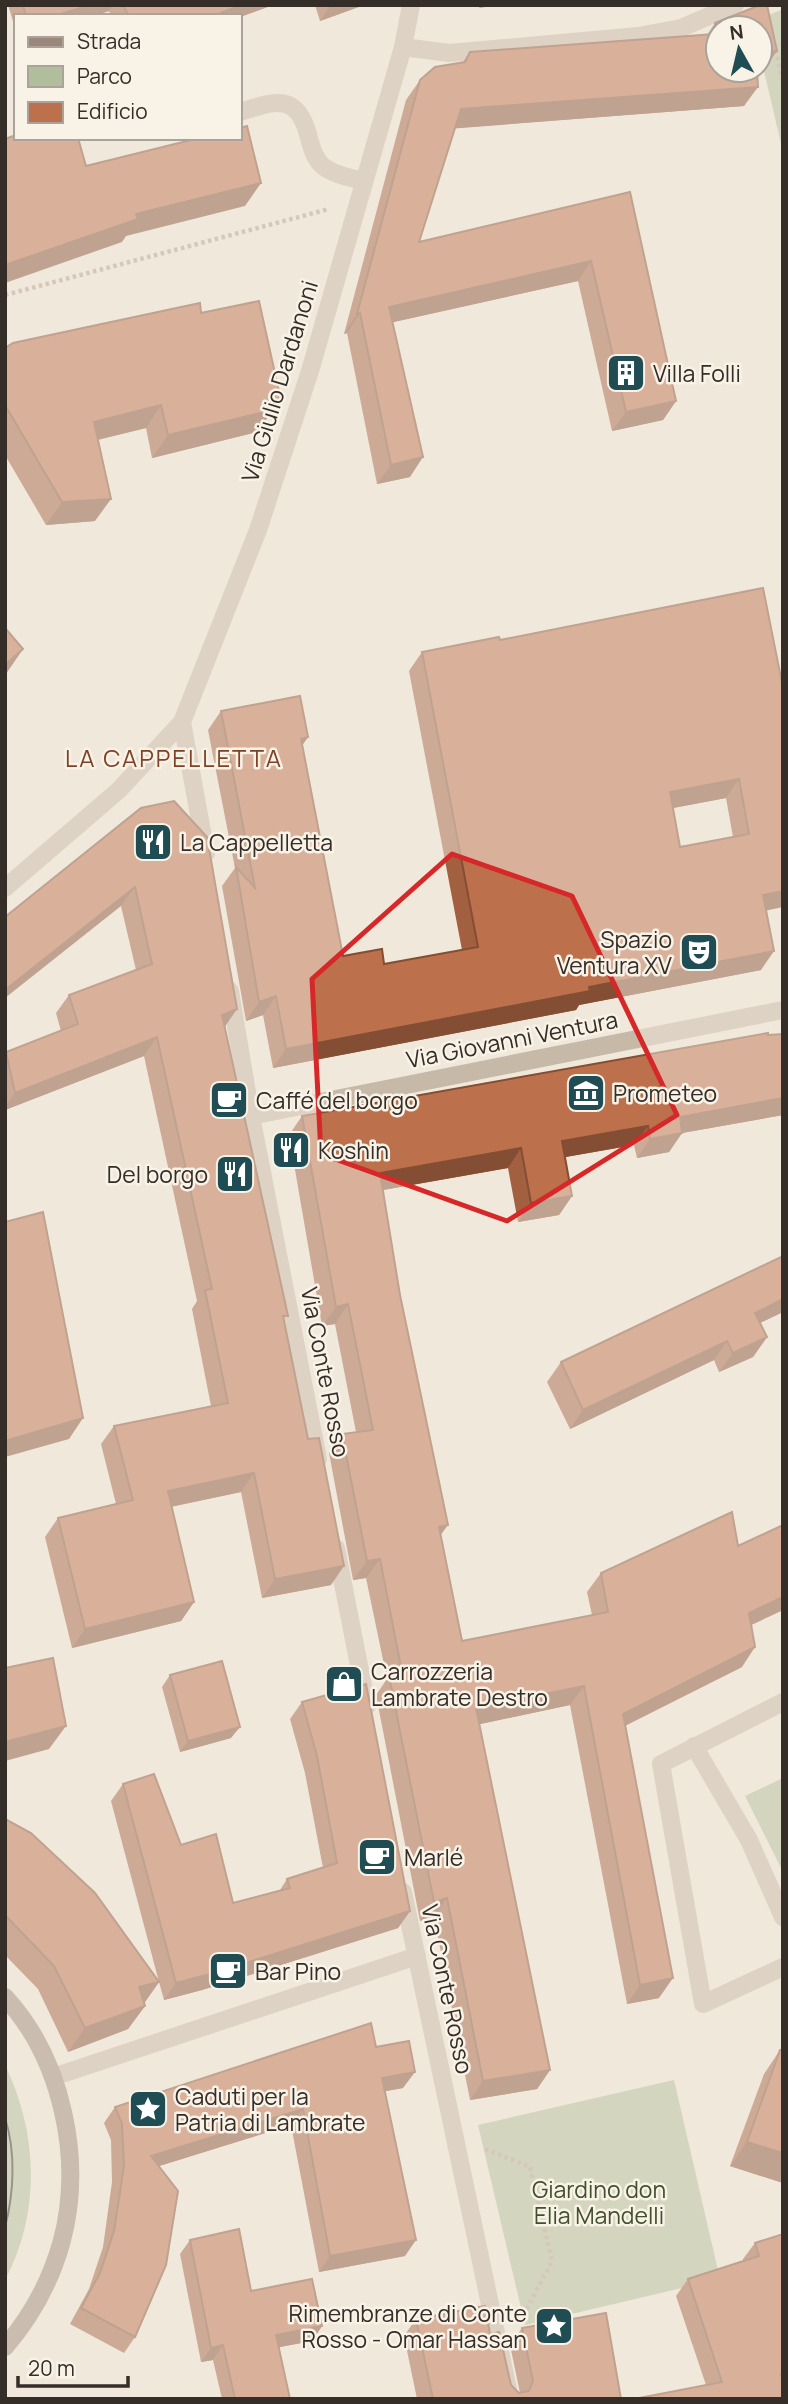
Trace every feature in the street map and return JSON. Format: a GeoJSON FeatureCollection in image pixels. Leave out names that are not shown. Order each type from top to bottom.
{"type":"FeatureCollection","features":[{"type":"Feature","properties":{"kind":"street","name":"Via Giulio Dardanoni"},"geometry":{"type":"LineString","coordinates":[[182,722],[258,530],[310,371],[403,47],[411,5]]}},
{"type":"Feature","properties":{"kind":"street"},"geometry":{"type":"LineString","coordinates":[[403,47],[449,53],[638,36],[681,28],[735,5]]}},
{"type":"Feature","properties":{"kind":"street"},"geometry":{"type":"LineString","coordinates":[[242,112],[276,102],[298,110],[305,120],[316,158],[324,167],[337,174],[364,181]]}},
{"type":"Feature","properties":{"kind":"street"},"geometry":{"type":"LineString","coordinates":[[182,722],[208,864]]}},
{"type":"Feature","properties":{"kind":"street"},"geometry":{"type":"LineString","coordinates":[[5,888],[119,790],[182,722]]}},
{"type":"Feature","properties":{"kind":"street","name":"Via Conte Rosso"},"geometry":{"type":"LineString","coordinates":[[226,970],[251,1116],[321,1471]]}},
{"type":"Feature","properties":{"kind":"street","name":"Via Giovanni Ventura"},"geometry":{"type":"LineString","coordinates":[[251,1116],[783,1010]]}},
{"type":"Feature","properties":{"kind":"street"},"geometry":{"type":"LineString","coordinates":[[331,1526],[369,1718]]}},
{"type":"Feature","properties":{"kind":"street"},"geometry":{"type":"LineString","coordinates":[[783,1702],[660,1763],[704,2004],[783,1968]]}},
{"type":"Feature","properties":{"kind":"street"},"geometry":{"type":"LineString","coordinates":[[694,1746],[749,1840],[783,1917]]}},
{"type":"Feature","properties":{"kind":"street","name":"Via Conte Rosso"},"geometry":{"type":"LineString","coordinates":[[398,1869],[510,2399]]}},
{"type":"Feature","properties":{"kind":"street"},"geometry":{"type":"LineString","coordinates":[[53,2077],[416,1956]]}},
{"type":"Feature","properties":{"kind":"street"},"geometry":{"type":"LineString","coordinates":[[5,1997],[40,2049],[53,2077],[64,2121],[69,2162],[69,2197],[61,2243],[45,2287],[22,2328],[5,2347]]}},
{"type":"Feature","properties":{"kind":"path"},"geometry":{"type":"LineString","coordinates":[[774,42],[783,83]]}},
{"type":"Feature","properties":{"kind":"path"},"geometry":{"type":"LineString","coordinates":[[5,295],[332,208]]}},
{"type":"Feature","properties":{"kind":"path"},"geometry":{"type":"LineString","coordinates":[[477,2147],[530,2167],[552,2261],[518,2324]]}},
{"type":"Feature","properties":{"kind":"highlighted area"},"geometry":{"type":"Polygon","coordinates":[[[452,854],[572,896],[677,1115],[507,1221],[321,1154],[312,979],[452,854]]]}},
{"type":"Feature","properties":{"kind":"green space"},"geometry":{"type":"Polygon","coordinates":[[[783,9],[783,152],[767,84],[774,84],[774,14],[771,14],[783,9]]]}},
{"type":"Feature","properties":{"kind":"green space"},"geometry":{"type":"Polygon","coordinates":[[[783,1778],[783,1872],[745,1796],[783,1778]]]}},
{"type":"Feature","properties":{"kind":"green space"},"geometry":{"type":"Polygon","coordinates":[[[5,2065],[24,2118],[31,2172],[25,2227],[5,2280],[5,2065]]]}},
{"type":"Feature","properties":{"kind":"green space","name":"Giardino don Elia Mandelli"},"geometry":{"type":"Polygon","coordinates":[[[674,2080],[720,2279],[525,2325],[478,2125],[674,2080]]]}},
{"type":"Feature","properties":{"kind":"building"},"geometry":{"type":"Polygon","coordinates":[[[23,5],[90,5],[61,14],[25,14],[23,5]]]}},
{"type":"Feature","properties":{"kind":"building"},"geometry":{"type":"Polygon","coordinates":[[[123,5],[242,5],[218,14],[128,14],[123,5]]]}},
{"type":"Feature","properties":{"kind":"building"},"geometry":{"type":"Polygon","coordinates":[[[767,5],[769,14],[738,14],[767,5]]]}},
{"type":"Feature","properties":{"kind":"building"},"geometry":{"type":"Polygon","coordinates":[[[704,35],[704,84],[758,84],[758,87],[461,109],[419,242],[630,192],[676,401],[626,412],[591,261],[389,307],[423,457],[391,465],[360,313],[357,314],[420,80],[435,67],[465,62],[470,52],[704,35]]]}},
{"type":"Feature","properties":{"kind":"building"},"geometry":{"type":"Polygon","coordinates":[[[247,126],[261,183],[136,214],[138,219],[5,265],[5,139],[14,136],[14,140],[79,140],[86,166],[191,140],[242,140],[242,127],[247,126]]]}},
{"type":"Feature","properties":{"kind":"building"},"geometry":{"type":"Polygon","coordinates":[[[259,301],[280,396],[273,410],[168,435],[161,405],[94,422],[111,499],[62,502],[5,405],[5,348],[13,343],[200,303],[201,313],[259,301]]]}},
{"type":"Feature","properties":{"kind":"building"},"geometry":{"type":"Polygon","coordinates":[[[763,588],[783,688],[783,891],[763,895],[774,951],[589,987],[590,991],[286,1049],[276,996],[259,1002],[236,867],[255,888],[221,711],[300,696],[308,737],[301,739],[343,956],[382,949],[384,964],[478,947],[422,652],[499,637],[500,640],[763,588]],[[739,779],[670,792],[680,847],[749,834],[739,779]]]}},
{"type":"Feature","properties":{"kind":"building"},"geometry":{"type":"Polygon","coordinates":[[[5,628],[23,649],[5,665],[5,628]]]}},
{"type":"Feature","properties":{"kind":"building"},"geometry":{"type":"Polygon","coordinates":[[[174,801],[207,837],[237,1009],[222,1015],[288,1316],[283,1316],[308,1439],[319,1438],[344,1566],[275,1579],[254,1473],[168,1491],[194,1602],[85,1629],[58,1518],[133,1500],[114,1426],[228,1403],[205,1290],[212,1289],[157,1037],[15,1093],[6,1052],[78,1024],[69,995],[152,964],[135,887],[5,990],[5,917],[141,808],[174,801]]]}},
{"type":"Feature","properties":{"kind":"building"},"geometry":{"type":"Polygon","coordinates":[[[768,1033],[783,1034],[783,1098],[680,1117],[682,1133],[650,1139],[648,1126],[562,1141],[572,1196],[531,1203],[521,1148],[380,1173],[400,1295],[448,1525],[439,1527],[462,1641],[608,1612],[601,1573],[732,1512],[738,1546],[783,1525],[783,1597],[749,1613],[755,1647],[623,1714],[673,1978],[640,1985],[584,1686],[476,1708],[550,2070],[483,2081],[447,1898],[434,1902],[389,1676],[402,1672],[380,1559],[367,1561],[342,1434],[373,1430],[348,1304],[336,1307],[302,1116],[768,1033]]]}},
{"type":"Feature","properties":{"kind":"building"},"geometry":{"type":"Polygon","coordinates":[[[43,1212],[83,1418],[5,1441],[5,1222],[43,1212]]]}},
{"type":"Feature","properties":{"kind":"building"},"geometry":{"type":"Polygon","coordinates":[[[783,1256],[783,1299],[755,1313],[767,1337],[733,1353],[727,1341],[583,1410],[561,1362],[783,1256]]]}},
{"type":"Feature","properties":{"kind":"building"},"geometry":{"type":"Polygon","coordinates":[[[53,1658],[66,1726],[5,1742],[5,1668],[53,1658]]]}},
{"type":"Feature","properties":{"kind":"building"},"geometry":{"type":"Polygon","coordinates":[[[222,1661],[240,1727],[188,1741],[170,1675],[222,1661]]]}},
{"type":"Feature","properties":{"kind":"building"},"geometry":{"type":"Polygon","coordinates":[[[366,1684],[410,1911],[176,1983],[123,1784],[154,1774],[181,1845],[216,1834],[233,1903],[290,1888],[287,1879],[337,1863],[317,1756],[302,1702],[366,1684]]]}},
{"type":"Feature","properties":{"kind":"building"},"geometry":{"type":"Polygon","coordinates":[[[5,1819],[31,1833],[95,1893],[159,1982],[139,1987],[145,2006],[85,2028],[54,1966],[5,1915],[5,1819]]]}},
{"type":"Feature","properties":{"kind":"building"},"geometry":{"type":"Polygon","coordinates":[[[371,2023],[376,2047],[409,2041],[415,2072],[382,2078],[416,2240],[330,2256],[303,2109],[151,2156],[178,2191],[166,2265],[135,2337],[81,2308],[100,2273],[114,2231],[124,2166],[122,2124],[115,2107],[371,2023]]]}},
{"type":"Feature","properties":{"kind":"building"},"geometry":{"type":"Polygon","coordinates":[[[780,2050],[783,2051],[783,2153],[747,2142],[780,2050]]]}},
{"type":"Feature","properties":{"kind":"building"},"geometry":{"type":"Polygon","coordinates":[[[239,2229],[251,2291],[312,2279],[322,2326],[276,2335],[290,2399],[235,2399],[223,2345],[211,2348],[190,2240],[239,2229]]]}},
{"type":"Feature","properties":{"kind":"building"},"geometry":{"type":"Polygon","coordinates":[[[783,2234],[783,2399],[634,2399],[722,2382],[688,2279],[759,2256],[755,2243],[783,2234]]]}},
{"type":"Feature","properties":{"kind":"building"},"geometry":{"type":"Polygon","coordinates":[[[485,2306],[490,2334],[499,2332],[511,2385],[519,2393],[529,2391],[533,2381],[522,2328],[606,2313],[621,2399],[433,2399],[416,2319],[485,2306]]]}},
{"type":"Feature","properties":{"kind":"tram line"},"geometry":{"type":"LineString","coordinates":[[5,2118],[11,2145],[12,2172],[5,2227]]}},
{"type":"Feature","properties":{"kind":"place","name":"Villa Folli"},"geometry":{"type":"Point","coordinates":[626,373]}},
{"type":"Feature","properties":{"kind":"place","name":"La Cappelletta"},"geometry":{"type":"Point","coordinates":[153,842]}},
{"type":"Feature","properties":{"kind":"place","name":"Spazio Ventura XV"},"geometry":{"type":"Point","coordinates":[699,952]}},
{"type":"Feature","properties":{"kind":"place","name":"Prometeo"},"geometry":{"type":"Point","coordinates":[586,1093]}},
{"type":"Feature","properties":{"kind":"place","name":"Caffé del borgo"},"geometry":{"type":"Point","coordinates":[229,1100]}},
{"type":"Feature","properties":{"kind":"place","name":"Koshin"},"geometry":{"type":"Point","coordinates":[291,1150]}},
{"type":"Feature","properties":{"kind":"place","name":"Del borgo"},"geometry":{"type":"Point","coordinates":[235,1174]}},
{"type":"Feature","properties":{"kind":"place","name":"Carrozzeria Lambrate Destro"},"geometry":{"type":"Point","coordinates":[344,1684]}},
{"type":"Feature","properties":{"kind":"place","name":"Marlé"},"geometry":{"type":"Point","coordinates":[377,1857]}},
{"type":"Feature","properties":{"kind":"place","name":"Bar Pino"},"geometry":{"type":"Point","coordinates":[228,1971]}},
{"type":"Feature","properties":{"kind":"place","name":"Caduti per la Patria di Lambrate"},"geometry":{"type":"Point","coordinates":[148,2109]}},
{"type":"Feature","properties":{"kind":"place","name":"Rimembranze di Conte Rosso - Omar Hassan"},"geometry":{"type":"Point","coordinates":[554,2326]}},
{"type":"Feature","properties":{"kind":"district","name":"LA CAPPELLETTA"},"geometry":{"type":"Point","coordinates":[174,757]}}]}
